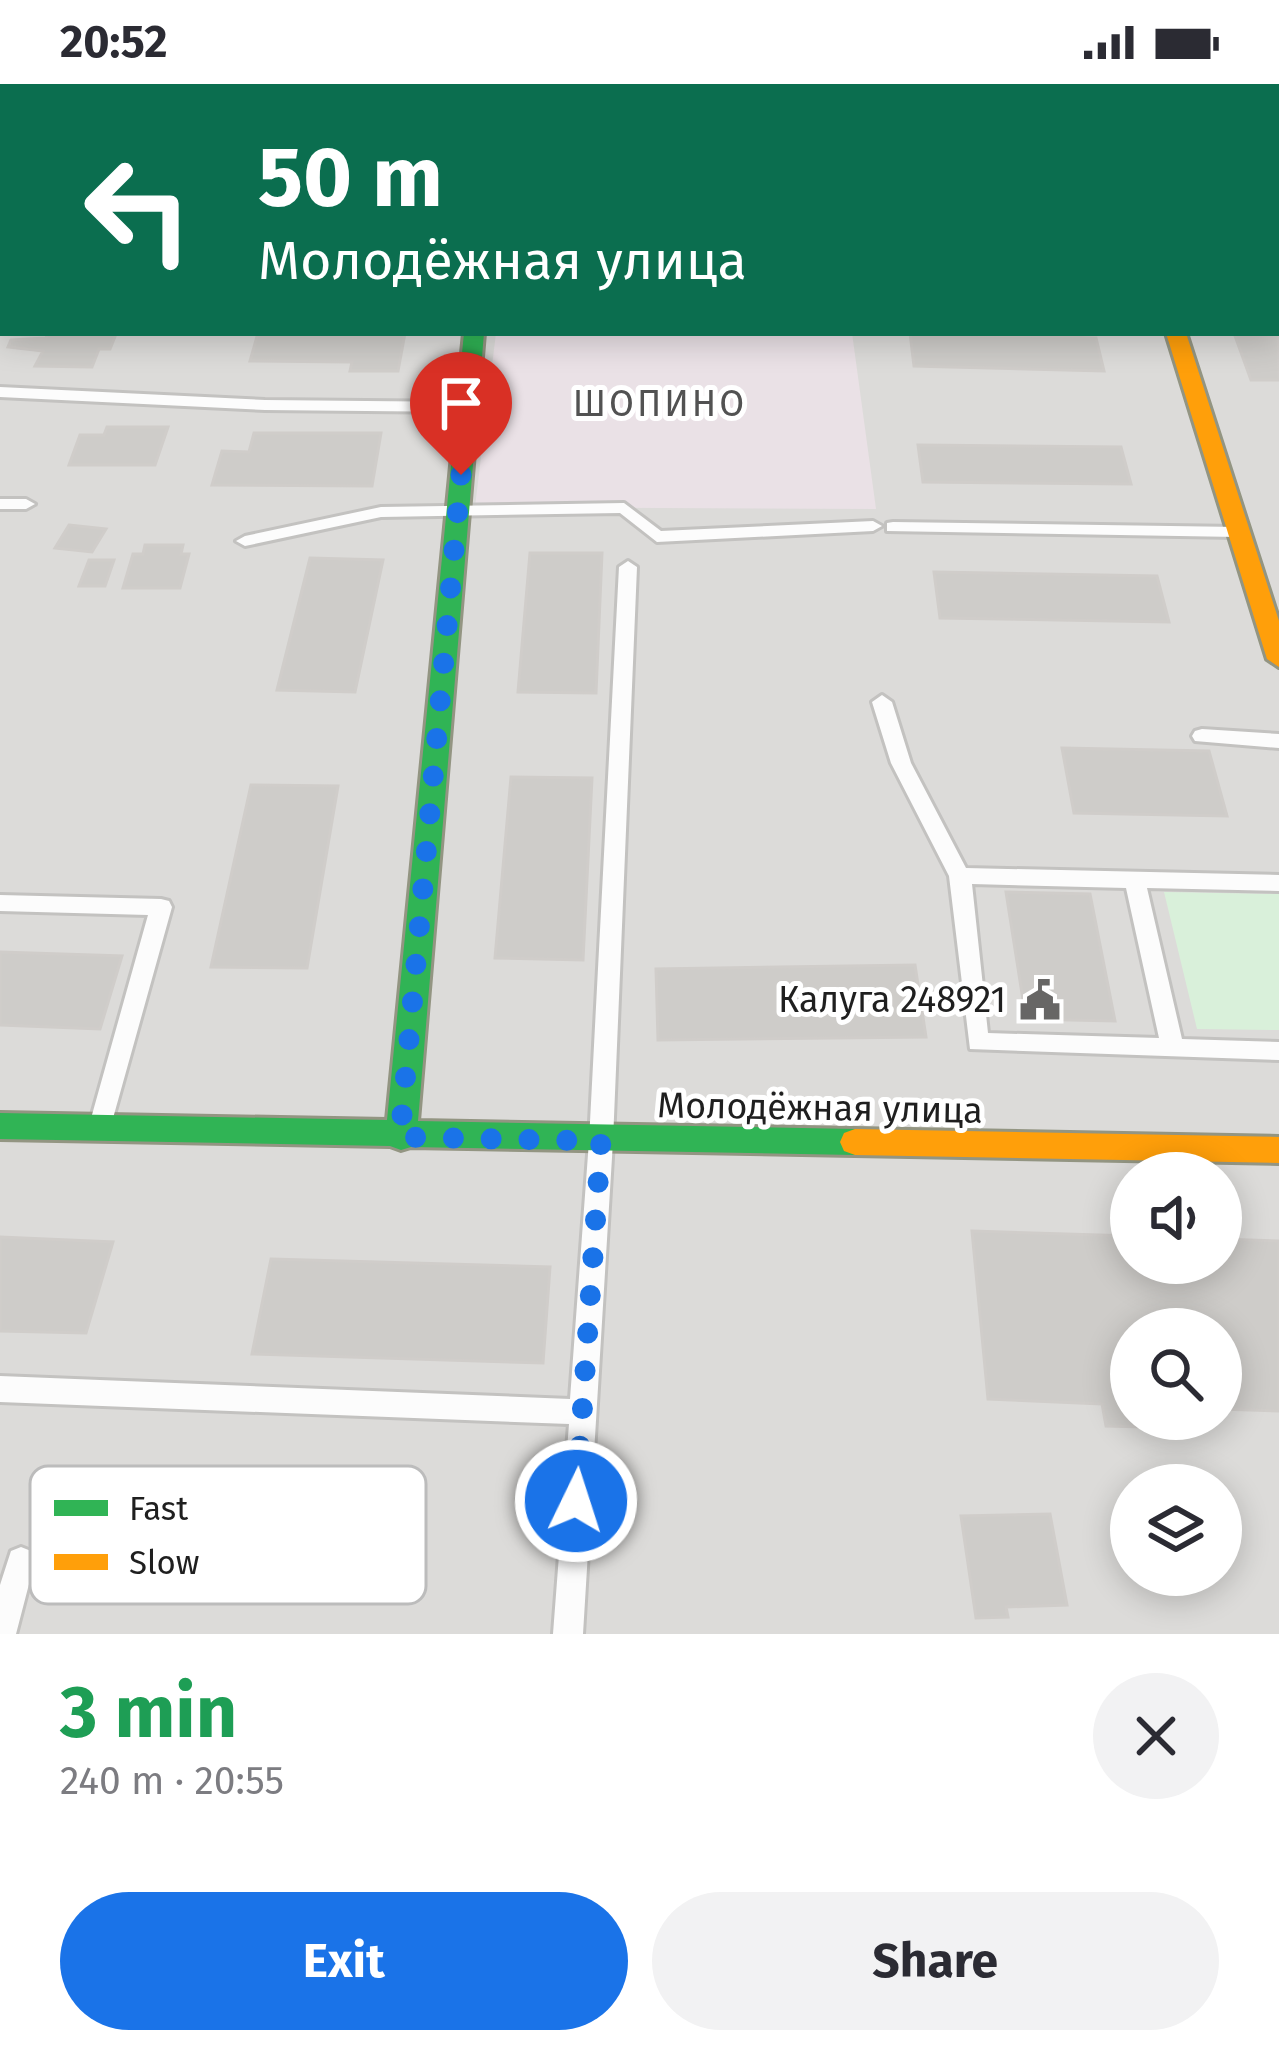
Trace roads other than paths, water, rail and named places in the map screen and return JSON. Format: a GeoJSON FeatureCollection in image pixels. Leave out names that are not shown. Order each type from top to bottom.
{"type":"FeatureCollection","features":[{"type":"Feature","properties":{"kind":"street"},"geometry":{"type":"LineString","coordinates":[[400,1137],[474,336]]}},
{"type":"Feature","properties":{"kind":"street"},"geometry":{"type":"LineString","coordinates":[[1178,336],[1250,549],[1279,659]]}},
{"type":"Feature","properties":{"kind":"street","name":"Молодёжная улица"},"geometry":{"type":"LineString","coordinates":[[0,1126],[601,1141],[1279,1150]]}},
{"type":"Feature","properties":{"kind":"lane"},"geometry":{"type":"LineString","coordinates":[[0,392],[265,405],[467,407]]}},
{"type":"Feature","properties":{"kind":"lane"},"geometry":{"type":"LineString","coordinates":[[0,504],[26,504]]}},
{"type":"Feature","properties":{"kind":"lane"},"geometry":{"type":"LineString","coordinates":[[245,541],[382,512],[458,509],[624,508],[657,537],[873,526]]}},
{"type":"Feature","properties":{"kind":"lane"},"geometry":{"type":"LineString","coordinates":[[893,527],[1250,549]]}},
{"type":"Feature","properties":{"kind":"lane"},"geometry":{"type":"LineString","coordinates":[[568,1634],[601,1141],[628,567]]}},
{"type":"Feature","properties":{"kind":"lane"},"geometry":{"type":"LineString","coordinates":[[882,701],[901,763],[960,876],[978,1042],[1279,1051]]}},
{"type":"Feature","properties":{"kind":"lane"},"geometry":{"type":"LineString","coordinates":[[1202,736],[1279,741]]}},
{"type":"Feature","properties":{"kind":"lane"},"geometry":{"type":"LineString","coordinates":[[960,876],[1279,883]]}},
{"type":"Feature","properties":{"kind":"lane"},"geometry":{"type":"LineString","coordinates":[[1136,880],[1173,1048]]}},
{"type":"Feature","properties":{"kind":"lane"},"geometry":{"type":"LineString","coordinates":[[0,903],[161,907],[100,1129]]}},
{"type":"Feature","properties":{"kind":"lane"},"geometry":{"type":"LineString","coordinates":[[0,1389],[582,1412]]}},
{"type":"Feature","properties":{"kind":"lane"},"geometry":{"type":"LineString","coordinates":[[1,1634],[21,1561]]}},
{"type":"Feature","properties":{"kind":"place","name":"Калуга 248921"},"geometry":{"type":"Point","coordinates":[1040,1000]}},
{"type":"Feature","properties":{"kind":"district","name":"ШОПИНО"},"geometry":{"type":"Point","coordinates":[660,404]}}]}
